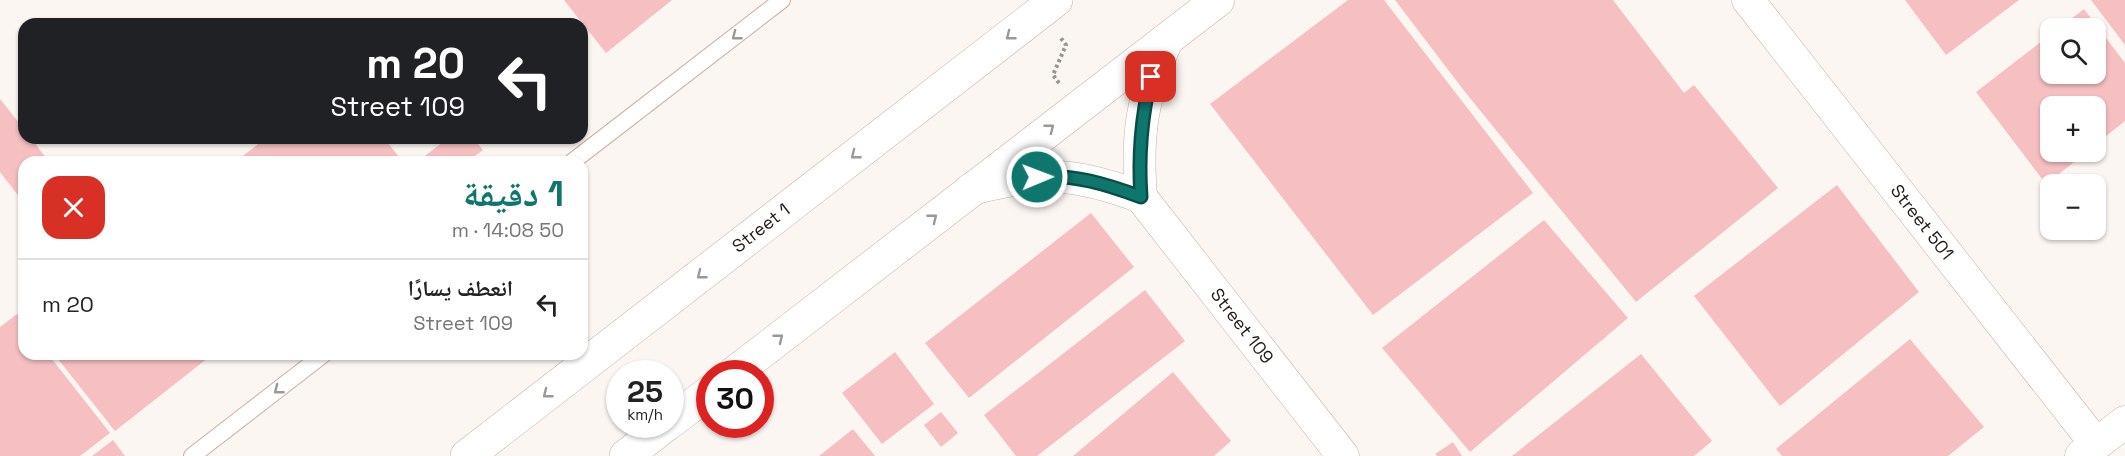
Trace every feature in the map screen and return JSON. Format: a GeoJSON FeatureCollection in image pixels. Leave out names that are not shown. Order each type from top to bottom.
{"type":"FeatureCollection","features":[{"type":"Feature","properties":{"kind":"street"},"geometry":{"type":"LineString","coordinates":[[751,360],[1218,0]]}},
{"type":"Feature","properties":{"kind":"street","name":"Street 501"},"geometry":{"type":"LineString","coordinates":[[1748,0],[2089,450]]}},
{"type":"Feature","properties":{"kind":"street","name":"Street 1"},"geometry":{"type":"LineString","coordinates":[[467,456],[1048,6]]}},
{"type":"Feature","properties":{"kind":"street"},"geometry":{"type":"LineString","coordinates":[[970,190],[1016,179],[1058,175],[1101,182],[1141,197],[1138,157],[1141,116],[1151,77],[1167,40]]}},
{"type":"Feature","properties":{"kind":"street","name":"Street 109"},"geometry":{"type":"LineString","coordinates":[[1141,197],[1343,456]]}},
{"type":"Feature","properties":{"kind":"street"},"geometry":{"type":"LineString","coordinates":[[684,412],[696,403]]}},
{"type":"Feature","properties":{"kind":"street"},"geometry":{"type":"LineString","coordinates":[[2089,450],[2125,422]]}},
{"type":"Feature","properties":{"kind":"street"},"geometry":{"type":"LineString","coordinates":[[626,456],[649,438]]}},
{"type":"Feature","properties":{"kind":"lane"},"geometry":{"type":"LineString","coordinates":[[580,156],[782,0]]}},
{"type":"Feature","properties":{"kind":"lane"},"geometry":{"type":"LineString","coordinates":[[192,456],[316,360]]}},
{"type":"Feature","properties":{"kind":"path"},"geometry":{"type":"LineString","coordinates":[[1048,6],[1066,45],[1053,75],[1077,107]]}},
{"type":"Feature","properties":{"kind":"building"},"geometry":{"type":"Polygon","coordinates":[[[564,0],[672,0],[606,53],[588,30],[588,18],[578,18],[564,0]]]}},
{"type":"Feature","properties":{"kind":"building"},"geometry":{"type":"Polygon","coordinates":[[[1348,0],[1384,0],[1533,193],[1373,315],[1210,104],[1348,0]]]}},
{"type":"Feature","properties":{"kind":"building"},"geometry":{"type":"Polygon","coordinates":[[[1395,0],[1613,0],[1684,93],[1694,85],[1778,188],[1636,302],[1465,92],[1395,0]]]}},
{"type":"Feature","properties":{"kind":"building"},"geometry":{"type":"Polygon","coordinates":[[[1905,0],[2019,0],[1946,55],[1905,0]]]}},
{"type":"Feature","properties":{"kind":"building"},"geometry":{"type":"Polygon","coordinates":[[[2091,0],[2125,0],[2125,45],[2106,18],[2091,0]]]}},
{"type":"Feature","properties":{"kind":"building"},"geometry":{"type":"Polygon","coordinates":[[[2084,9],[2091,18],[2072,18],[2084,9]]]}},
{"type":"Feature","properties":{"kind":"building"},"geometry":{"type":"Polygon","coordinates":[[[2106,38],[2125,63],[2125,121],[2106,136],[2106,96],[2040,96],[2040,162],[2074,162],[2059,174],[2040,174],[2040,176],[1976,92],[2040,43],[2040,84],[2106,84],[2106,38]]]}},
{"type":"Feature","properties":{"kind":"building"},"geometry":{"type":"Polygon","coordinates":[[[0,99],[18,122],[18,144],[36,144],[44,156],[18,156],[18,195],[0,172],[0,99]]]}},
{"type":"Feature","properties":{"kind":"building"},"geometry":{"type":"Polygon","coordinates":[[[258,144],[389,144],[398,156],[243,156],[258,144]]]}},
{"type":"Feature","properties":{"kind":"building"},"geometry":{"type":"Polygon","coordinates":[[[440,144],[478,144],[483,150],[475,156],[425,156],[440,144]]]}},
{"type":"Feature","properties":{"kind":"building"},"geometry":{"type":"Polygon","coordinates":[[[1837,185],[1919,292],[1780,406],[1694,296],[1837,185]]]}},
{"type":"Feature","properties":{"kind":"building"},"geometry":{"type":"Polygon","coordinates":[[[1091,213],[1134,267],[969,398],[925,343],[1091,213]]]}},
{"type":"Feature","properties":{"kind":"building"},"geometry":{"type":"Polygon","coordinates":[[[1544,220],[1628,318],[1470,452],[1382,348],[1544,220]]]}},
{"type":"Feature","properties":{"kind":"building"},"geometry":{"type":"Polygon","coordinates":[[[1145,290],[1185,341],[1037,456],[1016,456],[984,415],[1145,290]]]}},
{"type":"Feature","properties":{"kind":"building"},"geometry":{"type":"Polygon","coordinates":[[[17,314],[18,360],[53,360],[110,433],[80,456],[0,456],[0,327],[17,314]]]}},
{"type":"Feature","properties":{"kind":"building"},"geometry":{"type":"Polygon","coordinates":[[[1910,339],[1984,427],[1948,456],[1782,456],[1776,449],[1910,339]]]}},
{"type":"Feature","properties":{"kind":"building"},"geometry":{"type":"Polygon","coordinates":[[[895,352],[934,404],[882,444],[842,393],[895,352]]]}},
{"type":"Feature","properties":{"kind":"building"},"geometry":{"type":"Polygon","coordinates":[[[1641,354],[1712,441],[1694,456],[1512,456],[1641,354]]]}},
{"type":"Feature","properties":{"kind":"building"},"geometry":{"type":"Polygon","coordinates":[[[59,360],[205,360],[115,431],[59,360]]]}},
{"type":"Feature","properties":{"kind":"building"},"geometry":{"type":"Polygon","coordinates":[[[1173,372],[1231,441],[1214,456],[1073,456],[1173,372]]]}},
{"type":"Feature","properties":{"kind":"building"},"geometry":{"type":"Polygon","coordinates":[[[941,412],[958,433],[941,447],[924,425],[941,412]]]}},
{"type":"Feature","properties":{"kind":"building"},"geometry":{"type":"Polygon","coordinates":[[[853,429],[875,456],[819,456],[853,429]]]}},
{"type":"Feature","properties":{"kind":"building"},"geometry":{"type":"Polygon","coordinates":[[[113,440],[125,456],[92,456],[113,440]]]}},
{"type":"Feature","properties":{"kind":"building"},"geometry":{"type":"Polygon","coordinates":[[[1453,442],[1462,456],[1437,456],[1435,454],[1453,442]]]}},
{"type":"Feature","properties":{"kind":"route"},"geometry":{"type":"LineString","coordinates":[[1037,177],[1058,175],[1101,182],[1141,197],[1138,157],[1141,116],[1151,77]]}}]}
